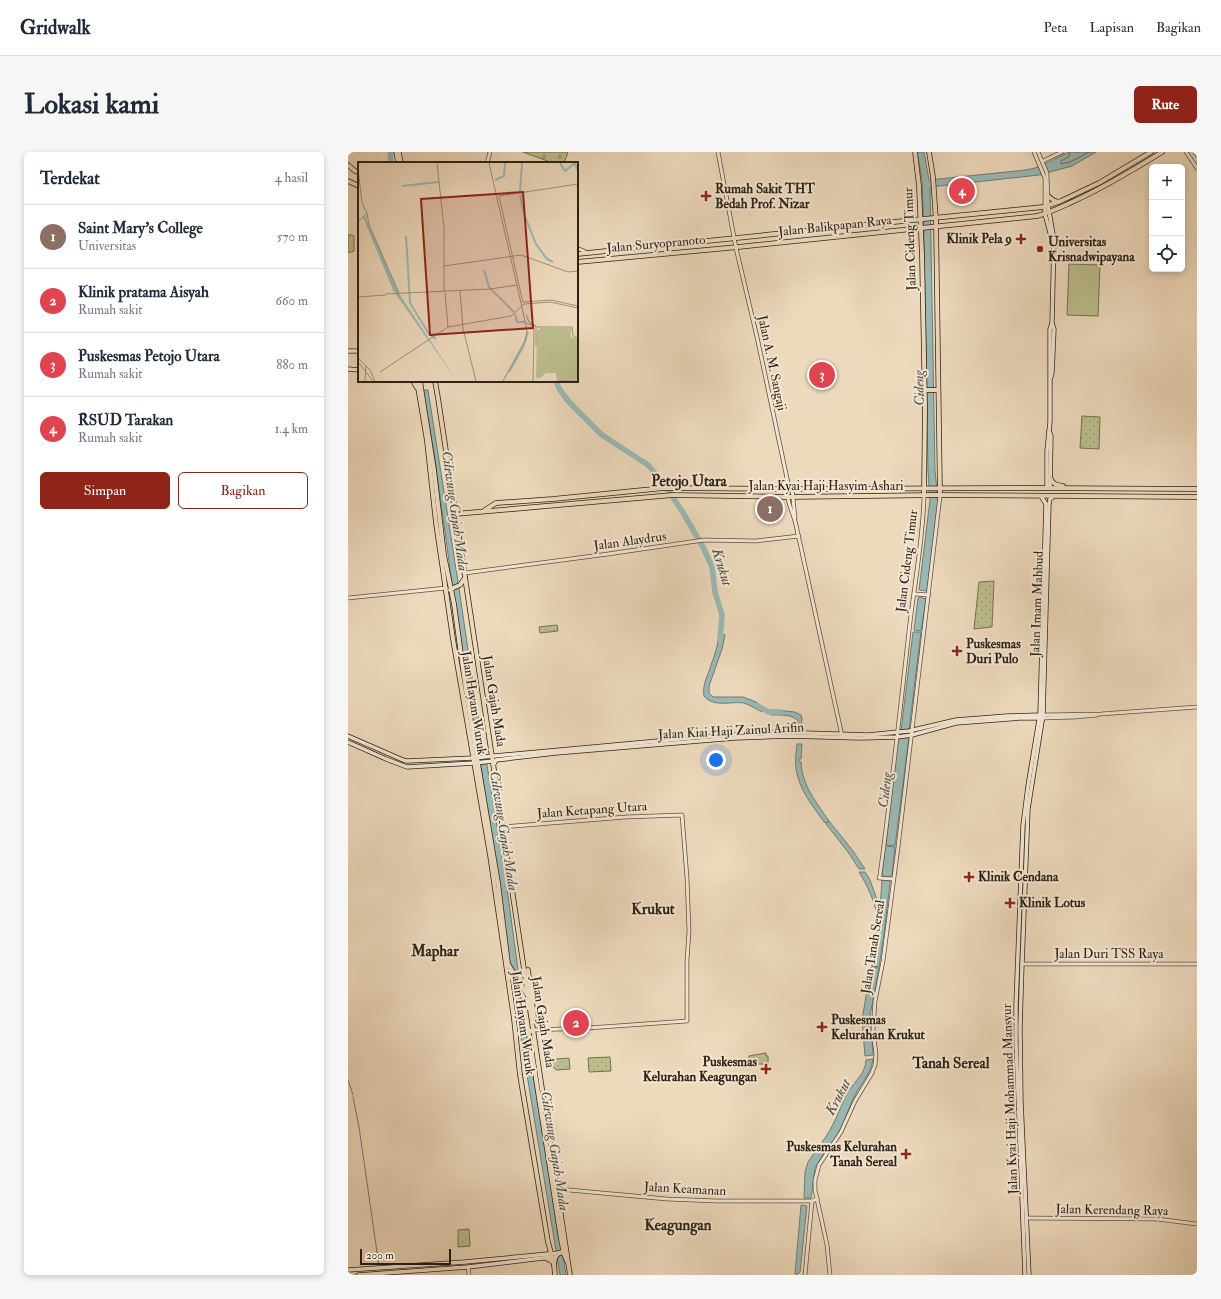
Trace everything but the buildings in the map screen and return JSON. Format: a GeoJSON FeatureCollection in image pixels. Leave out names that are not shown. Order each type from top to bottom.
{"type":"FeatureCollection","features":[{"type":"Feature","properties":{"kind":"main road"},"geometry":{"type":"LineString","coordinates":[[397,152],[399,162]]}},
{"type":"Feature","properties":{"kind":"main road","name":"Jalan Cideng Timur"},"geometry":{"type":"LineString","coordinates":[[915,152],[922,219],[926,496]]}},
{"type":"Feature","properties":{"kind":"main road"},"geometry":{"type":"LineString","coordinates":[[929,152],[934,177],[939,495]]}},
{"type":"Feature","properties":{"kind":"main road","name":"Jalan Balikpapan Raya"},"geometry":{"type":"LineString","coordinates":[[735,239],[1047,206],[1099,183],[1151,152]]}},
{"type":"Feature","properties":{"kind":"main road","name":"Jalan Balikpapan Raya"},"geometry":{"type":"LineString","coordinates":[[736,247],[1037,216],[1047,213],[1107,185],[1162,152]]}},
{"type":"Feature","properties":{"kind":"main road"},"geometry":{"type":"LineString","coordinates":[[348,165],[357,172]]}},
{"type":"Feature","properties":{"kind":"main road"},"geometry":{"type":"LineString","coordinates":[[348,170],[357,172]]}},
{"type":"Feature","properties":{"kind":"main road"},"geometry":{"type":"LineString","coordinates":[[348,181],[358,186]]}},
{"type":"Feature","properties":{"kind":"main road"},"geometry":{"type":"LineString","coordinates":[[1048,196],[1055,201],[1061,201]]}},
{"type":"Feature","properties":{"kind":"main road"},"geometry":{"type":"LineString","coordinates":[[1047,206],[1047,213],[1054,234],[1052,324],[1050,329],[1051,378],[1047,451],[1048,488]]}},
{"type":"Feature","properties":{"kind":"main road","name":"Jalan Suryopranoto"},"geometry":{"type":"LineString","coordinates":[[578,254],[735,239]]}},
{"type":"Feature","properties":{"kind":"main road","name":"Jalan Suryopranoto"},"geometry":{"type":"LineString","coordinates":[[578,262],[736,247]]}},
{"type":"Feature","properties":{"kind":"main road"},"geometry":{"type":"LineString","coordinates":[[348,369],[358,370]]}},
{"type":"Feature","properties":{"kind":"main road"},"geometry":{"type":"LineString","coordinates":[[414,382],[418,390]]}},
{"type":"Feature","properties":{"kind":"main road","name":"Jalan Hayam Wuruk"},"geometry":{"type":"LineString","coordinates":[[418,382],[418,390],[427,441],[436,523],[450,588]]}},
{"type":"Feature","properties":{"kind":"main road","name":"Jalan Hayam Wuruk"},"geometry":{"type":"LineString","coordinates":[[418,382],[432,458],[444,555],[450,588],[453,639],[476,757],[498,883],[508,964],[529,999]]}},
{"type":"Feature","properties":{"kind":"main road","name":"Jalan Gajah Mada"},"geometry":{"type":"LineString","coordinates":[[435,382],[493,755],[502,826],[529,999],[531,1030]]}},
{"type":"Feature","properties":{"kind":"main road"},"geometry":{"type":"LineString","coordinates":[[925,390],[937,390]]}},
{"type":"Feature","properties":{"kind":"main road"},"geometry":{"type":"LineString","coordinates":[[1048,488],[1050,477],[1051,436],[1049,430]]}},
{"type":"Feature","properties":{"kind":"main road"},"geometry":{"type":"LineString","coordinates":[[1050,477],[1054,484],[1077,488]]}},
{"type":"Feature","properties":{"kind":"main road","name":"Jalan Kyai Haji Hasyim Ashari"},"geometry":{"type":"LineString","coordinates":[[483,511],[496,503],[664,488],[1197,489]]}},
{"type":"Feature","properties":{"kind":"main road","name":"Jalan Kyai Haji Hasyim Ashari"},"geometry":{"type":"LineString","coordinates":[[455,514],[671,495],[787,497],[939,495],[1197,496]]}},
{"type":"Feature","properties":{"kind":"main road","name":"Jalan Imam Mahbud"},"geometry":{"type":"LineString","coordinates":[[1041,496],[1046,504],[1041,716]]}},
{"type":"Feature","properties":{"kind":"main road","name":"Jalan Imam Mahbud"},"geometry":{"type":"LineString","coordinates":[[1041,716],[1049,504],[1050,499],[1054,496]]}},
{"type":"Feature","properties":{"kind":"main road"},"geometry":{"type":"LineString","coordinates":[[450,588],[460,586],[464,582],[465,575]]}},
{"type":"Feature","properties":{"kind":"main road"},"geometry":{"type":"LineString","coordinates":[[842,736],[860,738],[911,733],[956,720],[1041,716]]}},
{"type":"Feature","properties":{"kind":"main road","name":"Jalan Kyai Haji Mohammad Mansyur"},"geometry":{"type":"LineString","coordinates":[[1029,1275],[1025,1237],[1018,1027],[1024,849],[1031,777],[1041,716]]}},
{"type":"Feature","properties":{"kind":"main road","name":"Jalan Kiai Haji Zainul Arifin"},"geometry":{"type":"LineString","coordinates":[[348,736],[403,760],[432,760],[493,755],[515,755],[762,734],[842,736]]}},
{"type":"Feature","properties":{"kind":"main road"},"geometry":{"type":"LineString","coordinates":[[355,745],[357,744],[358,740]]}},
{"type":"Feature","properties":{"kind":"main road","name":"Jalan Kiai Haji Zainul Arifin"},"geometry":{"type":"LineString","coordinates":[[348,742],[407,767],[494,762],[515,755]]}},
{"type":"Feature","properties":{"kind":"main road"},"geometry":{"type":"LineString","coordinates":[[362,748],[364,743]]}},
{"type":"Feature","properties":{"kind":"main road"},"geometry":{"type":"LineString","coordinates":[[432,760],[432,766]]}},
{"type":"Feature","properties":{"kind":"main road","name":"Jalan Hayam Wuruk"},"geometry":{"type":"LineString","coordinates":[[477,763],[488,848],[518,1034],[520,1075],[555,1275]]}},
{"type":"Feature","properties":{"kind":"main road"},"geometry":{"type":"LineString","coordinates":[[518,1034],[531,1030],[534,1019],[522,936],[519,933]]}},
{"type":"Feature","properties":{"kind":"main road","name":"Jalan Gajah Mada"},"geometry":{"type":"LineString","coordinates":[[502,939],[507,970],[522,994],[531,1030],[558,1189],[570,1275]]}},
{"type":"Feature","properties":{"kind":"main road","name":"Jalan Gajah Mada"},"geometry":{"type":"LineString","coordinates":[[546,1124],[559,1253],[568,1262]]}},
{"type":"Feature","properties":{"kind":"main road"},"geometry":{"type":"LineString","coordinates":[[348,1270],[498,1261],[540,1257],[559,1253]]}},
{"type":"Feature","properties":{"kind":"main road","name":"Jalan Hayam Wuruk"},"geometry":{"type":"LineString","coordinates":[[554,1264],[559,1253]]}},
{"type":"Feature","properties":{"kind":"main road"},"geometry":{"type":"LineString","coordinates":[[545,1258],[551,1255]]}},
{"type":"Feature","properties":{"kind":"main road","name":"Jalan Kyai Haji Mohammad Mansyur"},"geometry":{"type":"LineString","coordinates":[[1025,1275],[1026,1256]]}},
{"type":"Feature","properties":{"kind":"main road"},"geometry":{"type":"LineString","coordinates":[[540,1257],[550,1260],[554,1264]]}},
{"type":"Feature","properties":{"kind":"main road"},"geometry":{"type":"LineString","coordinates":[[359,1275],[468,1267],[498,1261]]}},
{"type":"Feature","properties":{"kind":"main road"},"geometry":{"type":"LineString","coordinates":[[410,1266],[410,1272]]}},
{"type":"Feature","properties":{"kind":"street"},"geometry":{"type":"LineString","coordinates":[[487,162],[490,152]]}},
{"type":"Feature","properties":{"kind":"street","name":"Jalan A. M. Sangaji"},"geometry":{"type":"LineString","coordinates":[[718,152],[736,247],[788,483],[792,489],[794,520]]}},
{"type":"Feature","properties":{"kind":"street"},"geometry":{"type":"LineString","coordinates":[[1034,152],[1042,163]]}},
{"type":"Feature","properties":{"kind":"street"},"geometry":{"type":"LineString","coordinates":[[1038,152],[1046,175],[1048,196],[1047,206]]}},
{"type":"Feature","properties":{"kind":"street"},"geometry":{"type":"LineString","coordinates":[[1042,163],[1062,152]]}},
{"type":"Feature","properties":{"kind":"street"},"geometry":{"type":"LineString","coordinates":[[1186,152],[1197,168]]}},
{"type":"Feature","properties":{"kind":"street"},"geometry":{"type":"LineString","coordinates":[[1046,175],[1047,206]]}},
{"type":"Feature","properties":{"kind":"street"},"geometry":{"type":"LineString","coordinates":[[578,248],[589,253]]}},
{"type":"Feature","properties":{"kind":"street","name":"Jalan A. M. Sangaji"},"geometry":{"type":"LineString","coordinates":[[788,483],[786,489],[787,497],[798,536],[842,736]]}},
{"type":"Feature","properties":{"kind":"street","name":"Jalan Tanah Sereal"},"geometry":{"type":"LineString","coordinates":[[830,1275],[827,1245],[814,1188],[819,1165],[840,1134],[855,1101],[872,1073],[875,1065],[876,1054],[873,1031],[874,1007],[883,961],[939,495]]}},
{"type":"Feature","properties":{"kind":"street","name":"Jalan Cideng Timur"},"geometry":{"type":"LineString","coordinates":[[892,879],[881,878],[909,630],[916,594],[926,496]]}},
{"type":"Feature","properties":{"kind":"street","name":"Jalan Alaydrus"},"geometry":{"type":"LineString","coordinates":[[465,575],[704,540],[756,541],[798,536]]}},
{"type":"Feature","properties":{"kind":"street"},"geometry":{"type":"LineString","coordinates":[[348,598],[450,588]]}},
{"type":"Feature","properties":{"kind":"street"},"geometry":{"type":"LineString","coordinates":[[916,594],[928,595]]}},
{"type":"Feature","properties":{"kind":"street"},"geometry":{"type":"LineString","coordinates":[[1041,716],[1075,716],[1197,708]]}},
{"type":"Feature","properties":{"kind":"street","name":"Jalan Ketapang Utara"},"geometry":{"type":"LineString","coordinates":[[502,826],[626,817],[682,815],[689,931],[687,960],[687,1021],[588,1028],[531,1030]]}},
{"type":"Feature","properties":{"kind":"street","name":"Jalan Duri TSS Raya"},"geometry":{"type":"LineString","coordinates":[[1020,964],[1197,964]]}},
{"type":"Feature","properties":{"kind":"street","name":"Jalan Keamanan"},"geometry":{"type":"LineString","coordinates":[[558,1189],[717,1201],[812,1201]]}},
{"type":"Feature","properties":{"kind":"street"},"geometry":{"type":"LineString","coordinates":[[805,1275],[812,1201],[817,1199]]}},
{"type":"Feature","properties":{"kind":"street","name":"Jalan Kerendang Raya"},"geometry":{"type":"LineString","coordinates":[[1025,1218],[1157,1219],[1197,1224]]}},
{"type":"Feature","properties":{"kind":"street"},"geometry":{"type":"LineString","coordinates":[[468,1267],[469,1275]]}},
{"type":"Feature","properties":{"kind":"green space"},"geometry":{"type":"Polygon","coordinates":[[[523,152],[568,152],[564,162],[550,162],[523,152]]]}},
{"type":"Feature","properties":{"kind":"green space"},"geometry":{"type":"Polygon","coordinates":[[[348,235],[354,236],[354,251],[348,253],[348,235]]]}},
{"type":"Feature","properties":{"kind":"green space"},"geometry":{"type":"Polygon","coordinates":[[[1069,264],[1100,265],[1098,316],[1067,315],[1069,264]]]}},
{"type":"Feature","properties":{"kind":"green space"},"geometry":{"type":"Polygon","coordinates":[[[1082,416],[1100,417],[1099,449],[1080,448],[1082,416]]]}},
{"type":"Feature","properties":{"kind":"green space"},"geometry":{"type":"Polygon","coordinates":[[[994,581],[992,627],[974,629],[979,582],[994,581]]]}},
{"type":"Feature","properties":{"kind":"green space"},"geometry":{"type":"Polygon","coordinates":[[[557,625],[558,631],[540,633],[539,627],[557,625]]]}},
{"type":"Feature","properties":{"kind":"green space"},"geometry":{"type":"Polygon","coordinates":[[[766,1053],[766,1056],[768,1056],[768,1064],[750,1064],[749,1056],[766,1053]]]}},
{"type":"Feature","properties":{"kind":"green space"},"geometry":{"type":"Polygon","coordinates":[[[610,1057],[611,1071],[589,1072],[588,1058],[610,1057]]]}},
{"type":"Feature","properties":{"kind":"green space"},"geometry":{"type":"Polygon","coordinates":[[[569,1058],[570,1069],[556,1070],[553,1067],[552,1063],[556,1059],[569,1058]]]}},
{"type":"Feature","properties":{"kind":"green space"},"geometry":{"type":"Polygon","coordinates":[[[469,1229],[470,1246],[458,1247],[458,1230],[469,1229]]]}},
{"type":"Feature","properties":{"kind":"water"},"geometry":{"type":"Polygon","coordinates":[[[917,152],[924,152],[929,180],[1026,170],[1045,164],[1069,152],[1096,152],[1072,166],[1039,175],[930,187],[935,471],[938,500],[926,591],[919,590],[930,500],[928,471],[922,179],[917,152]]]}},
{"type":"Feature","properties":{"kind":"water"},"geometry":{"type":"Polygon","coordinates":[[[423,390],[428,390],[476,705],[506,881],[525,1022],[566,1275],[560,1275],[522,1044],[481,766],[469,707],[434,452],[423,390]]]}},
{"type":"Feature","properties":{"kind":"water"},"geometry":{"type":"Polygon","coordinates":[[[920,597],[926,599],[921,631],[914,630],[918,598],[920,597]]]}},
{"type":"Feature","properties":{"kind":"water"},"geometry":{"type":"Polygon","coordinates":[[[913,632],[921,632],[909,730],[901,731],[913,632]]]}},
{"type":"Feature","properties":{"kind":"water"},"geometry":{"type":"Polygon","coordinates":[[[719,634],[725,635],[722,649],[709,686],[709,693],[713,697],[743,697],[756,702],[764,708],[762,712],[744,703],[718,703],[708,700],[704,696],[705,684],[715,654],[719,634]]]}},
{"type":"Feature","properties":{"kind":"water"},"geometry":{"type":"Polygon","coordinates":[[[775,710],[795,712],[801,715],[801,731],[797,732],[798,721],[793,717],[786,715],[771,715],[775,710]]]}},
{"type":"Feature","properties":{"kind":"water"},"geometry":{"type":"Polygon","coordinates":[[[909,737],[895,846],[886,845],[898,738],[909,737]]]}},
{"type":"Feature","properties":{"kind":"water"},"geometry":{"type":"Polygon","coordinates":[[[797,744],[802,744],[801,759],[799,759],[799,761],[801,762],[804,778],[810,793],[829,821],[825,823],[807,798],[800,784],[796,766],[797,744]]]}},
{"type":"Feature","properties":{"kind":"water"},"geometry":{"type":"Polygon","coordinates":[[[829,821],[865,869],[859,869],[826,824],[829,821]]]}},
{"type":"Feature","properties":{"kind":"water"},"geometry":{"type":"Polygon","coordinates":[[[885,846],[895,847],[892,875],[890,877],[882,876],[885,846]]]}},
{"type":"Feature","properties":{"kind":"water"},"geometry":{"type":"Polygon","coordinates":[[[859,872],[865,872],[870,880],[880,908],[882,880],[890,881],[879,967],[872,966],[877,928],[876,910],[870,893],[859,872]]]}},
{"type":"Feature","properties":{"kind":"water"},"geometry":{"type":"Polygon","coordinates":[[[871,967],[879,968],[869,1021],[871,1023],[873,1055],[865,1056],[862,1020],[871,967]]]}},
{"type":"Feature","properties":{"kind":"water"},"geometry":{"type":"Polygon","coordinates":[[[873,1059],[866,1078],[855,1095],[837,1136],[828,1147],[822,1142],[833,1124],[848,1092],[862,1073],[866,1060],[873,1059]]]}},
{"type":"Feature","properties":{"kind":"water"},"geometry":{"type":"Polygon","coordinates":[[[821,1143],[827,1148],[815,1168],[811,1198],[804,1198],[805,1172],[808,1162],[821,1143]]]}},
{"type":"Feature","properties":{"kind":"water"},"geometry":{"type":"Polygon","coordinates":[[[801,1205],[807,1206],[800,1272],[795,1274],[801,1205]]]}},
{"type":"Feature","properties":{"kind":"waterway","name":"Krukut"},"geometry":{"type":"LineString","coordinates":[[390,152],[391,162]]}},
{"type":"Feature","properties":{"kind":"waterway","name":"Krukut"},"geometry":{"type":"LineString","coordinates":[[556,382],[560,390],[569,402],[602,435],[648,465],[661,480],[682,511],[703,547],[712,567],[715,592],[722,615],[720,640]]}},
{"type":"Feature","properties":{"kind":"waterway","name":"Krukut"},"geometry":{"type":"LineString","coordinates":[[757,706],[769,712],[781,712]]}},
{"type":"Feature","properties":{"kind":"waterway"},"geometry":{"type":"LineString","coordinates":[[348,1080],[353,1095]]}},
{"type":"Feature","properties":{"kind":"waterway"},"geometry":{"type":"LineString","coordinates":[[353,1097],[359,1127],[379,1266]]}},
{"type":"Feature","properties":{"kind":"place","name":"RSUD Tarakan"},"geometry":{"type":"Point","coordinates":[962,191]}},
{"type":"Feature","properties":{"kind":"place","name":"Rumah Sakit THT Bedah Prof. Nizar"},"geometry":{"type":"Point","coordinates":[706,196]}},
{"type":"Feature","properties":{"kind":"place","name":"Klinik Pela 9"},"geometry":{"type":"Point","coordinates":[1021,239]}},
{"type":"Feature","properties":{"kind":"place","name":"Universitas Krisnadwipayana"},"geometry":{"type":"Point","coordinates":[1040,249]}},
{"type":"Feature","properties":{"kind":"place","name":"Puskesmas Petojo Utara"},"geometry":{"type":"Point","coordinates":[822,375]}},
{"type":"Feature","properties":{"kind":"place","name":"Saint Mary's College"},"geometry":{"type":"Point","coordinates":[770,509]}},
{"type":"Feature","properties":{"kind":"place","name":"Puskesmas Duri Pulo"},"geometry":{"type":"Point","coordinates":[957,651]}},
{"type":"Feature","properties":{"kind":"place","name":"Klinik Cendana"},"geometry":{"type":"Point","coordinates":[969,877]}},
{"type":"Feature","properties":{"kind":"place","name":"Klinik Lotus"},"geometry":{"type":"Point","coordinates":[1010,903]}},
{"type":"Feature","properties":{"kind":"place","name":"Klinik pratama Aisyah"},"geometry":{"type":"Point","coordinates":[576,1023]}},
{"type":"Feature","properties":{"kind":"place","name":"Puskesmas Kelurahan Krukut"},"geometry":{"type":"Point","coordinates":[822,1027]}},
{"type":"Feature","properties":{"kind":"place","name":"Puskesmas Kelurahan Keagungan"},"geometry":{"type":"Point","coordinates":[766,1069]}},
{"type":"Feature","properties":{"kind":"place","name":"Puskesmas Kelurahan Tanah Sereal"},"geometry":{"type":"Point","coordinates":[906,1154]}},
{"type":"Feature","properties":{"kind":"district","name":"Petojo Utara"},"geometry":{"type":"Point","coordinates":[689,481]}},
{"type":"Feature","properties":{"kind":"district","name":"Krukut"},"geometry":{"type":"Point","coordinates":[653,909]}},
{"type":"Feature","properties":{"kind":"district","name":"Maphar"},"geometry":{"type":"Point","coordinates":[435,951]}},
{"type":"Feature","properties":{"kind":"district","name":"Tanah Sereal"},"geometry":{"type":"Point","coordinates":[951,1063]}},
{"type":"Feature","properties":{"kind":"district","name":"Keagungan"},"geometry":{"type":"Point","coordinates":[678,1225]}},
{"type":"Feature","properties":{"kind":"water label","name":"Cideng"},"geometry":{"type":"Point","coordinates":[919,388]}},
{"type":"Feature","properties":{"kind":"water label","name":"Ciliwung Gajah Mada"},"geometry":{"type":"Point","coordinates":[455,511]}},
{"type":"Feature","properties":{"kind":"water label","name":"Cideng"},"geometry":{"type":"Point","coordinates":[885,790]}},
{"type":"Feature","properties":{"kind":"water label","name":"Ciliwung Gajah Mada"},"geometry":{"type":"Point","coordinates":[504,831]}},
{"type":"Feature","properties":{"kind":"water label","name":"Ciliwung Gajah Mada"},"geometry":{"type":"Point","coordinates":[555,1151]}}]}
